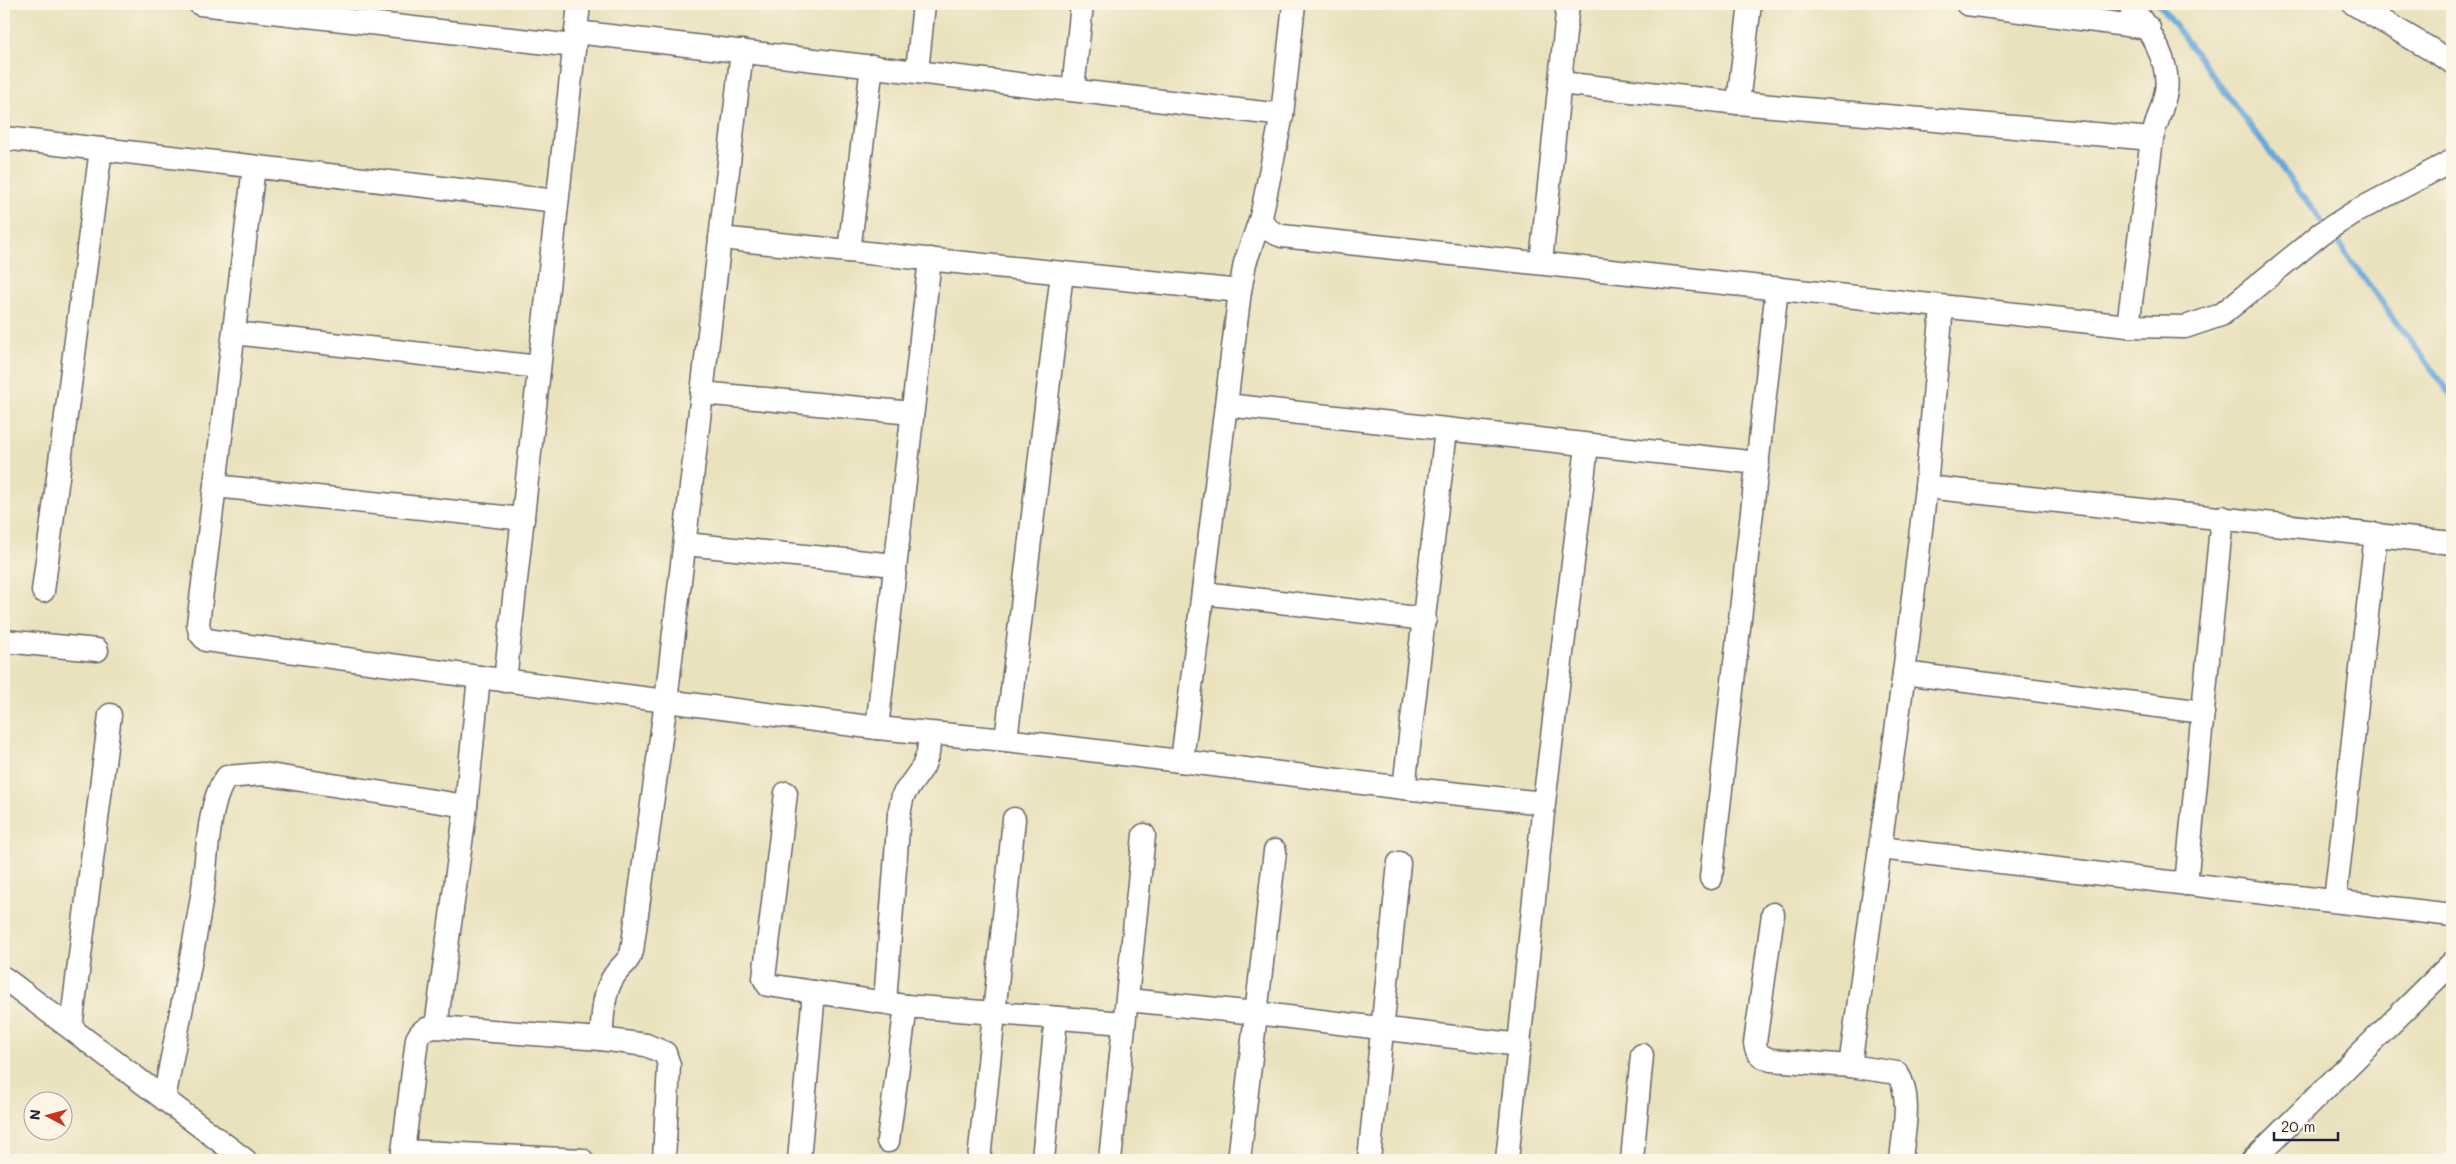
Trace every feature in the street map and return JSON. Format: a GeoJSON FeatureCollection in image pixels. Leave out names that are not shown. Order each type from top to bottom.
{"type":"FeatureCollection","features":[{"type":"Feature","properties":{"kind":"street"},"geometry":{"type":"LineString","coordinates":[[200,4],[575,39],[742,51],[1282,114]]}},
{"type":"Feature","properties":{"kind":"street"},"geometry":{"type":"LineString","coordinates":[[505,680],[579,4]]}},
{"type":"Feature","properties":{"kind":"street"},"geometry":{"type":"LineString","coordinates":[[917,72],[924,4]]}},
{"type":"Feature","properties":{"kind":"street"},"geometry":{"type":"LineString","coordinates":[[1072,90],[1082,4]]}},
{"type":"Feature","properties":{"kind":"street"},"geometry":{"type":"LineString","coordinates":[[1182,761],[1240,291],[1245,263],[1260,217],[1282,114],[1294,4]]}},
{"type":"Feature","properties":{"kind":"street"},"geometry":{"type":"LineString","coordinates":[[1541,262],[1568,4]]}},
{"type":"Feature","properties":{"kind":"street"},"geometry":{"type":"LineString","coordinates":[[1738,103],[1750,4]]}},
{"type":"Feature","properties":{"kind":"street"},"geometry":{"type":"LineString","coordinates":[[1966,4],[2149,28]]}},
{"type":"Feature","properties":{"kind":"street"},"geometry":{"type":"LineString","coordinates":[[2128,326],[2152,139],[2166,90],[2164,67],[2149,28],[2129,4]]}},
{"type":"Feature","properties":{"kind":"street"},"geometry":{"type":"LineString","coordinates":[[2354,4],[2452,62]]}},
{"type":"Feature","properties":{"kind":"street"},"geometry":{"type":"LineString","coordinates":[[601,1039],[606,993],[613,977],[628,963],[632,951],[666,701],[742,51]]}},
{"type":"Feature","properties":{"kind":"street"},"geometry":{"type":"LineString","coordinates":[[849,251],[872,66]]}},
{"type":"Feature","properties":{"kind":"street"},"geometry":{"type":"LineString","coordinates":[[1560,83],[1738,103],[2152,139]]}},
{"type":"Feature","properties":{"kind":"street"},"geometry":{"type":"LineString","coordinates":[[4,138],[557,201]]}},
{"type":"Feature","properties":{"kind":"street"},"geometry":{"type":"LineString","coordinates":[[43,591],[101,149]]}},
{"type":"Feature","properties":{"kind":"street"},"geometry":{"type":"LineString","coordinates":[[1260,217],[1263,225],[1269,231],[1282,236],[1541,262],[2128,326],[2185,327],[2221,315],[2322,233],[2355,212],[2452,161]]}},
{"type":"Feature","properties":{"kind":"street"},"geometry":{"type":"LineString","coordinates":[[254,166],[198,624],[200,633],[206,640],[877,728],[1006,740],[1544,803]]}},
{"type":"Feature","properties":{"kind":"street"},"geometry":{"type":"LineString","coordinates":[[720,238],[1240,291]]}},
{"type":"Feature","properties":{"kind":"street"},"geometry":{"type":"LineString","coordinates":[[877,728],[930,259]]}},
{"type":"Feature","properties":{"kind":"street"},"geometry":{"type":"LineString","coordinates":[[1006,740],[1062,273]]}},
{"type":"Feature","properties":{"kind":"street"},"geometry":{"type":"LineString","coordinates":[[1711,878],[1777,288]]}},
{"type":"Feature","properties":{"kind":"street"},"geometry":{"type":"LineString","coordinates":[[1850,1066],[1904,673],[1926,487],[1942,307]]}},
{"type":"Feature","properties":{"kind":"street"},"geometry":{"type":"LineString","coordinates":[[234,333],[539,367]]}},
{"type":"Feature","properties":{"kind":"street"},"geometry":{"type":"LineString","coordinates":[[702,393],[912,413]]}},
{"type":"Feature","properties":{"kind":"street"},"geometry":{"type":"LineString","coordinates":[[1226,405],[1587,446],[1758,463]]}},
{"type":"Feature","properties":{"kind":"street"},"geometry":{"type":"LineString","coordinates":[[1404,788],[1446,430]]}},
{"type":"Feature","properties":{"kind":"street"},"geometry":{"type":"LineString","coordinates":[[1507,1160],[1544,803],[1587,446]]}},
{"type":"Feature","properties":{"kind":"street"},"geometry":{"type":"LineString","coordinates":[[215,486],[523,519]]}},
{"type":"Feature","properties":{"kind":"street"},"geometry":{"type":"LineString","coordinates":[[1926,487],[2452,543]]}},
{"type":"Feature","properties":{"kind":"street"},"geometry":{"type":"LineString","coordinates":[[2186,884],[2222,518]]}},
{"type":"Feature","properties":{"kind":"street"},"geometry":{"type":"LineString","coordinates":[[2335,901],[2376,534]]}},
{"type":"Feature","properties":{"kind":"street"},"geometry":{"type":"LineString","coordinates":[[685,544],[895,565]]}},
{"type":"Feature","properties":{"kind":"street"},"geometry":{"type":"LineString","coordinates":[[1203,592],[1425,619]]}},
{"type":"Feature","properties":{"kind":"street"},"geometry":{"type":"LineString","coordinates":[[4,641],[98,650]]}},
{"type":"Feature","properties":{"kind":"street"},"geometry":{"type":"LineString","coordinates":[[1904,673],[2203,712]]}},
{"type":"Feature","properties":{"kind":"street"},"geometry":{"type":"LineString","coordinates":[[436,1027],[466,806],[479,677]]}},
{"type":"Feature","properties":{"kind":"street"},"geometry":{"type":"LineString","coordinates":[[70,1028],[110,714]]}},
{"type":"Feature","properties":{"kind":"street"},"geometry":{"type":"LineString","coordinates":[[888,1142],[896,1004],[899,814],[903,796],[923,767],[928,753],[930,734]]}},
{"type":"Feature","properties":{"kind":"street"},"geometry":{"type":"LineString","coordinates":[[164,1099],[202,896],[214,806],[219,786],[227,778],[263,774],[466,806]]}},
{"type":"Feature","properties":{"kind":"street"},"geometry":{"type":"LineString","coordinates":[[786,792],[764,978],[768,985],[896,1004],[1124,1023]]}},
{"type":"Feature","properties":{"kind":"street"},"geometry":{"type":"LineString","coordinates":[[979,1160],[1014,819]]}},
{"type":"Feature","properties":{"kind":"street"},"geometry":{"type":"LineString","coordinates":[[1110,1160],[1144,835]]}},
{"type":"Feature","properties":{"kind":"street"},"geometry":{"type":"LineString","coordinates":[[1880,848],[2452,915]]}},
{"type":"Feature","properties":{"kind":"street"},"geometry":{"type":"LineString","coordinates":[[1239,1160],[1275,851]]}},
{"type":"Feature","properties":{"kind":"street"},"geometry":{"type":"LineString","coordinates":[[1369,1160],[1399,863]]}},
{"type":"Feature","properties":{"kind":"street"},"geometry":{"type":"LineString","coordinates":[[1773,914],[1755,1043],[1756,1050],[1762,1057],[1771,1060],[1850,1066],[1897,1073],[1902,1080],[1905,1095],[1901,1160]]}},
{"type":"Feature","properties":{"kind":"street"},"geometry":{"type":"LineString","coordinates":[[2253,1160],[2452,963]]}},
{"type":"Feature","properties":{"kind":"street"},"geometry":{"type":"LineString","coordinates":[[4,978],[245,1160]]}},
{"type":"Feature","properties":{"kind":"street"},"geometry":{"type":"LineString","coordinates":[[799,1160],[814,992]]}},
{"type":"Feature","properties":{"kind":"street"},"geometry":{"type":"LineString","coordinates":[[1128,1000],[1256,1013],[1381,1030],[1520,1045]]}},
{"type":"Feature","properties":{"kind":"street"},"geometry":{"type":"LineString","coordinates":[[1043,1160],[1056,1018]]}},
{"type":"Feature","properties":{"kind":"street"},"geometry":{"type":"LineString","coordinates":[[582,1160],[403,1155],[419,1033],[427,1028],[436,1027],[601,1039],[646,1045],[665,1053],[669,1065],[664,1160]]}},
{"type":"Feature","properties":{"kind":"street"},"geometry":{"type":"LineString","coordinates":[[1632,1160],[1642,1055]]}},
{"type":"Feature","properties":{"kind":"waterway"},"geometry":{"type":"LineString","coordinates":[[2159,4],[2452,396]]}}]}
